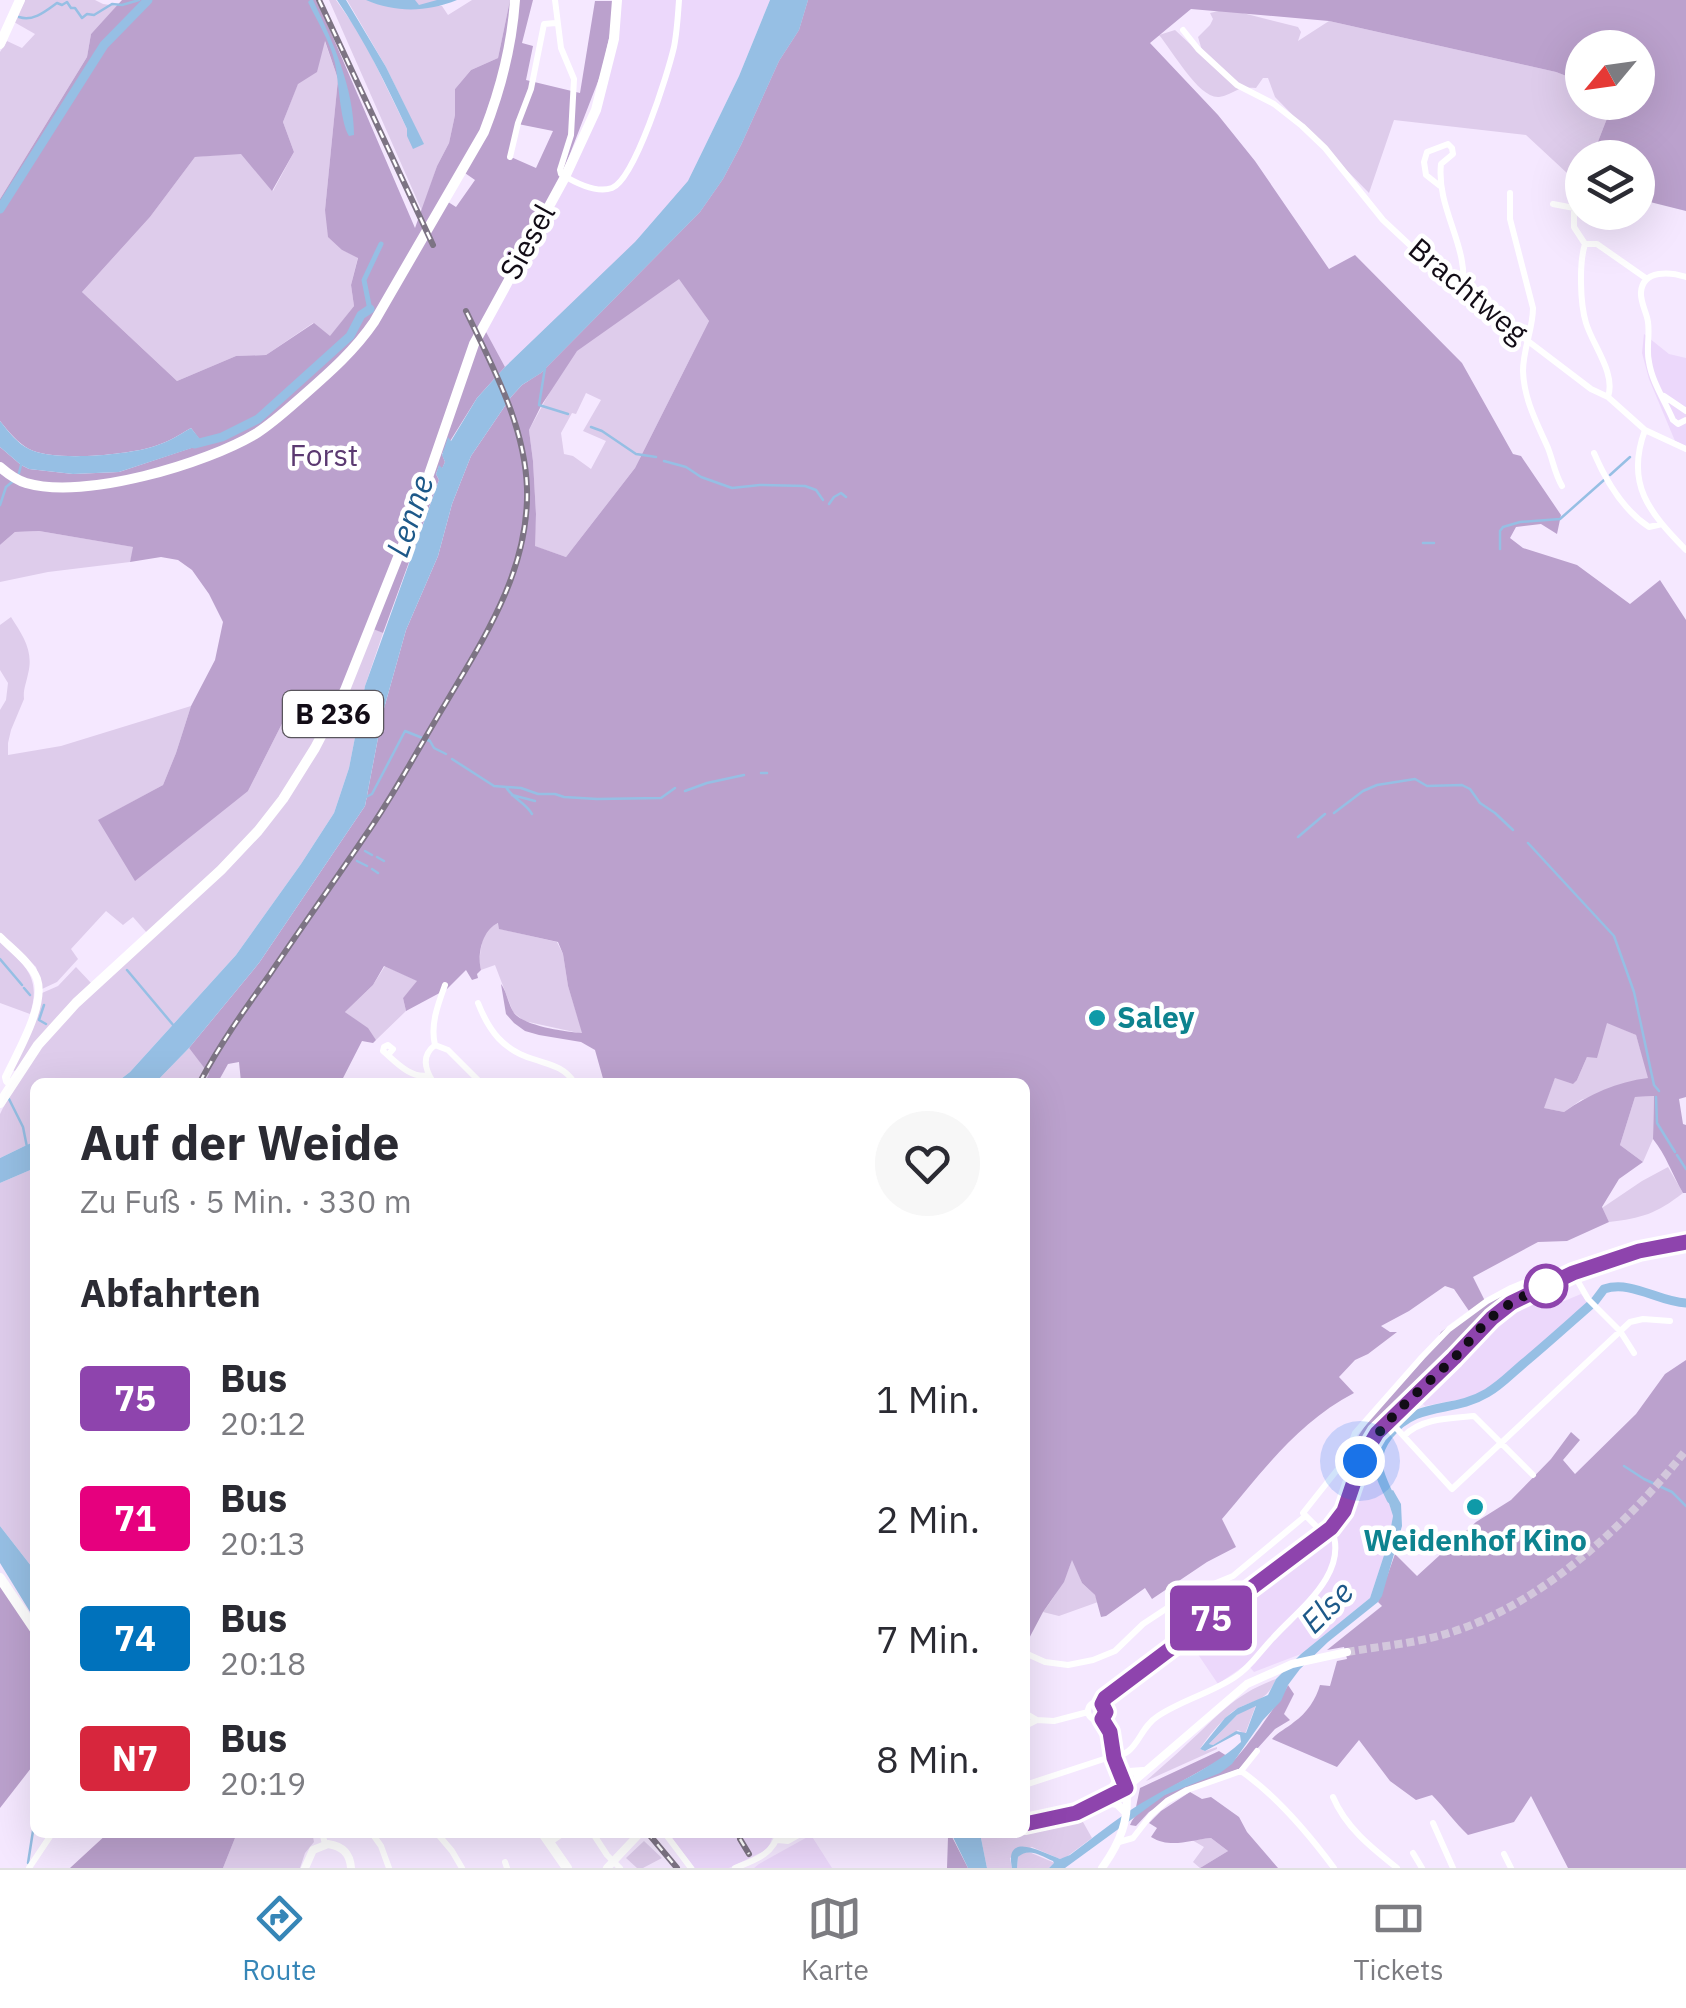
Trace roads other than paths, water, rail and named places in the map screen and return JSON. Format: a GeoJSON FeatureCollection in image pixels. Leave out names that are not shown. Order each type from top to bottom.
{"type":"FeatureCollection","features":[{"type":"Feature","properties":{"kind":"main road"},"geometry":{"type":"LineString","coordinates":[[0,44],[20,0]]}},
{"type":"Feature","properties":{"kind":"main road"},"geometry":{"type":"LineString","coordinates":[[0,468],[26,483],[63,487],[152,475],[254,435],[322,379],[351,352],[374,322],[484,132],[510,40],[515,0]]}},
{"type":"Feature","properties":{"kind":"main road","name":"B 236"},"geometry":{"type":"LineString","coordinates":[[564,177],[596,110],[606,77],[614,39],[616,0]]}},
{"type":"Feature","properties":{"kind":"main road","name":"Siesel"},"geometry":{"type":"LineString","coordinates":[[5,1095],[38,1045],[76,1003],[248,842],[315,748],[344,690],[416,512],[474,344],[564,177]]}},
{"type":"Feature","properties":{"kind":"main road"},"geometry":{"type":"LineString","coordinates":[[0,938],[30,967],[39,992],[30,1024],[6,1077],[5,1095]]}},
{"type":"Feature","properties":{"kind":"main road"},"geometry":{"type":"LineString","coordinates":[[0,1578],[30,1623]]}},
{"type":"Feature","properties":{"kind":"main road"},"geometry":{"type":"LineString","coordinates":[[1030,1823],[1076,1813],[1126,1788],[1231,1696],[1270,1672],[1347,1652]]}},
{"type":"Feature","properties":{"kind":"main road"},"geometry":{"type":"LineString","coordinates":[[1102,1801],[1114,1783],[1116,1763],[1134,1773],[1147,1770]]}},
{"type":"Feature","properties":{"kind":"main road"},"geometry":{"type":"LineString","coordinates":[[1102,1868],[1124,1829],[1126,1788]]}},
{"type":"Feature","properties":{"kind":"main road"},"geometry":{"type":"LineString","coordinates":[[1102,1801],[1127,1809]]}},
{"type":"Feature","properties":{"kind":"main road"},"geometry":{"type":"LineString","coordinates":[[546,1838],[567,1868]]}},
{"type":"Feature","properties":{"kind":"main road"},"geometry":{"type":"LineString","coordinates":[[607,1868],[635,1838]]}},
{"type":"Feature","properties":{"kind":"main road"},"geometry":{"type":"LineString","coordinates":[[305,1868],[313,1850],[325,1844],[344,1850],[352,1868]]}},
{"type":"Feature","properties":{"kind":"street","name":"Siesel"},"geometry":{"type":"LineString","coordinates":[[555,0],[561,48],[574,79],[572,135],[560,170],[564,177]]}},
{"type":"Feature","properties":{"kind":"street"},"geometry":{"type":"LineString","coordinates":[[564,177],[600,190],[613,188],[624,178],[666,78],[679,0]]}},
{"type":"Feature","properties":{"kind":"street","name":"Siesel"},"geometry":{"type":"LineString","coordinates":[[510,157],[532,89],[544,24],[556,22]]}},
{"type":"Feature","properties":{"kind":"street","name":"Brachtweg"},"geometry":{"type":"LineString","coordinates":[[1183,30],[1223,74],[1274,104],[1325,148],[1383,220],[1462,293],[1591,389],[1608,397],[1645,430],[1686,448]]}},
{"type":"Feature","properties":{"kind":"street"},"geometry":{"type":"LineString","coordinates":[[1440,186],[1426,175],[1424,162],[1427,152],[1448,144],[1453,154],[1441,164],[1440,186],[1465,267],[1462,293]]}},
{"type":"Feature","properties":{"kind":"street"},"geometry":{"type":"LineString","coordinates":[[1510,192],[1510,219],[1533,308],[1523,372],[1527,400],[1562,486]]}},
{"type":"Feature","properties":{"kind":"street"},"geometry":{"type":"LineString","coordinates":[[1553,204],[1574,208],[1576,214],[1574,226],[1584,244],[1581,256],[1585,319],[1611,381],[1608,397]]}},
{"type":"Feature","properties":{"kind":"street"},"geometry":{"type":"LineString","coordinates":[[1584,244],[1597,244],[1647,279]]}},
{"type":"Feature","properties":{"kind":"street"},"geometry":{"type":"LineString","coordinates":[[1686,277],[1665,273],[1647,279],[1641,292],[1648,317],[1649,362],[1675,423],[1686,420]]}},
{"type":"Feature","properties":{"kind":"street"},"geometry":{"type":"LineString","coordinates":[[1662,395],[1686,410]]}},
{"type":"Feature","properties":{"kind":"street"},"geometry":{"type":"LineString","coordinates":[[1645,430],[1636,474],[1646,500],[1686,550]]}},
{"type":"Feature","properties":{"kind":"street"},"geometry":{"type":"LineString","coordinates":[[1594,452],[1609,484],[1634,517],[1649,527],[1662,524]]}},
{"type":"Feature","properties":{"kind":"street"},"geometry":{"type":"LineString","coordinates":[[431,1078],[426,1056],[434,1045],[435,1019],[445,985]]}},
{"type":"Feature","properties":{"kind":"street"},"geometry":{"type":"LineString","coordinates":[[478,1003],[488,1027],[508,1048],[561,1068],[570,1078]]}},
{"type":"Feature","properties":{"kind":"street"},"geometry":{"type":"LineString","coordinates":[[434,1045],[448,1050],[476,1078]]}},
{"type":"Feature","properties":{"kind":"street"},"geometry":{"type":"LineString","coordinates":[[388,1055],[426,1078]]}},
{"type":"Feature","properties":{"kind":"street"},"geometry":{"type":"LineString","coordinates":[[1102,1704],[1120,1686],[1331,1528],[1344,1511],[1362,1458],[1391,1422],[1492,1318],[1511,1303],[1573,1273],[1639,1251],[1686,1242]]}},
{"type":"Feature","properties":{"kind":"street"},"geometry":{"type":"LineString","coordinates":[[1323,1533],[1303,1512],[1346,1460],[1355,1433],[1448,1329],[1487,1302],[1549,1272],[1566,1270],[1573,1273],[1588,1299],[1620,1331],[1634,1353]]}},
{"type":"Feature","properties":{"kind":"street"},"geometry":{"type":"LineString","coordinates":[[1391,1422],[1452,1489],[1620,1331],[1635,1320],[1670,1321]]}},
{"type":"Feature","properties":{"kind":"street"},"geometry":{"type":"LineString","coordinates":[[1402,1434],[1422,1423],[1474,1416],[1533,1475]]}},
{"type":"Feature","properties":{"kind":"street"},"geometry":{"type":"LineString","coordinates":[[1030,1654],[1068,1666],[1115,1651],[1143,1624],[1187,1596],[1233,1576],[1304,1517]]}},
{"type":"Feature","properties":{"kind":"street"},"geometry":{"type":"LineString","coordinates":[[1116,1763],[1160,1714],[1210,1692],[1247,1669],[1276,1634],[1306,1607],[1331,1565],[1335,1546],[1331,1528]]}},
{"type":"Feature","properties":{"kind":"street"},"geometry":{"type":"LineString","coordinates":[[1030,1716],[1054,1721],[1088,1712],[1093,1703],[1102,1704],[1106,1710],[1102,1719]]}},
{"type":"Feature","properties":{"kind":"street"},"geometry":{"type":"LineString","coordinates":[[1088,1712],[1093,1720],[1102,1719]]}},
{"type":"Feature","properties":{"kind":"street"},"geometry":{"type":"LineString","coordinates":[[1102,1719],[1110,1732],[1126,1788]]}},
{"type":"Feature","properties":{"kind":"street"},"geometry":{"type":"LineString","coordinates":[[1030,1724],[1037,1720]]}},
{"type":"Feature","properties":{"kind":"street"},"geometry":{"type":"LineString","coordinates":[[1118,1842],[1133,1838],[1167,1801],[1242,1771],[1256,1751]]}},
{"type":"Feature","properties":{"kind":"street"},"geometry":{"type":"LineString","coordinates":[[1030,1783],[1107,1758],[1116,1763]]}},
{"type":"Feature","properties":{"kind":"street"},"geometry":{"type":"LineString","coordinates":[[1242,1771],[1304,1830],[1334,1868]]}},
{"type":"Feature","properties":{"kind":"street"},"geometry":{"type":"LineString","coordinates":[[1334,1797],[1353,1828],[1397,1868]]}},
{"type":"Feature","properties":{"kind":"street"},"geometry":{"type":"LineString","coordinates":[[1433,1823],[1452,1868]]}},
{"type":"Feature","properties":{"kind":"street"},"geometry":{"type":"LineString","coordinates":[[29,1868],[49,1838]]}},
{"type":"Feature","properties":{"kind":"street"},"geometry":{"type":"LineString","coordinates":[[324,1838],[325,1844]]}},
{"type":"Feature","properties":{"kind":"street"},"geometry":{"type":"LineString","coordinates":[[376,1838],[389,1868]]}},
{"type":"Feature","properties":{"kind":"street"},"geometry":{"type":"LineString","coordinates":[[440,1838],[459,1866]]}},
{"type":"Feature","properties":{"kind":"street"},"geometry":{"type":"LineString","coordinates":[[549,1843],[556,1838]]}},
{"type":"Feature","properties":{"kind":"street"},"geometry":{"type":"LineString","coordinates":[[596,1838],[620,1868]]}},
{"type":"Feature","properties":{"kind":"street"},"geometry":{"type":"LineString","coordinates":[[669,1838],[692,1868]]}},
{"type":"Feature","properties":{"kind":"street"},"geometry":{"type":"LineString","coordinates":[[734,1868],[766,1854],[777,1838]]}},
{"type":"Feature","properties":{"kind":"street"},"geometry":{"type":"LineString","coordinates":[[1413,1853],[1422,1868]]}},
{"type":"Feature","properties":{"kind":"street"},"geometry":{"type":"LineString","coordinates":[[1504,1854],[1511,1868]]}},
{"type":"Feature","properties":{"kind":"water"},"geometry":{"type":"Polygon","coordinates":[[[310,0],[341,66],[354,135],[349,136],[346,129],[333,55],[310,0]]]}},
{"type":"Feature","properties":{"kind":"water"},"geometry":{"type":"Polygon","coordinates":[[[337,0],[346,0],[386,67],[424,144],[413,149],[383,79],[337,0]]]}},
{"type":"Feature","properties":{"kind":"water"},"geometry":{"type":"Polygon","coordinates":[[[366,0],[415,0],[419,5],[457,0],[412,9],[366,0]]]}},
{"type":"Feature","properties":{"kind":"water"},"geometry":{"type":"Polygon","coordinates":[[[770,0],[808,0],[799,30],[779,61],[741,145],[700,212],[541,373],[522,385],[471,456],[452,504],[438,556],[406,630],[383,712],[365,806],[259,963],[189,1048],[160,1078],[122,1078],[236,955],[334,813],[349,768],[365,686],[439,480],[439,465],[442,468],[445,462],[442,455],[448,437],[451,441],[477,398],[505,367],[635,242],[688,181],[739,76],[770,0]]]}},
{"type":"Feature","properties":{"kind":"water"},"geometry":{"type":"Polygon","coordinates":[[[0,421],[25,447],[55,455],[91,456],[143,449],[191,428],[204,444],[119,472],[73,474],[21,465],[0,447],[0,421]]]}},
{"type":"Feature","properties":{"kind":"water"},"geometry":{"type":"Polygon","coordinates":[[[30,1143],[30,1170],[0,1183],[0,1158],[30,1143]]]}},
{"type":"Feature","properties":{"kind":"water"},"geometry":{"type":"Polygon","coordinates":[[[1393,1490],[1401,1504],[1402,1526],[1382,1596],[1300,1669],[1281,1701],[1232,1764],[1220,1773],[1165,1795],[1065,1868],[1049,1868],[1053,1861],[1031,1853],[1018,1857],[1017,1868],[1012,1868],[1011,1856],[1019,1847],[1060,1859],[1070,1855],[1131,1810],[1205,1768],[1241,1742],[1237,1734],[1205,1751],[1200,1749],[1225,1718],[1268,1695],[1276,1679],[1301,1654],[1370,1598],[1393,1516],[1386,1494],[1393,1490]],[[1256,1706],[1237,1715],[1209,1744],[1236,1731],[1246,1733],[1256,1706]]]}},
{"type":"Feature","properties":{"kind":"water"},"geometry":{"type":"Polygon","coordinates":[[[0,1526],[30,1565],[30,1612],[0,1563],[0,1526]]]}},
{"type":"Feature","properties":{"kind":"water"},"geometry":{"type":"Polygon","coordinates":[[[953,1838],[981,1838],[987,1868],[968,1868],[953,1838]]]}},
{"type":"Feature","properties":{"kind":"waterway"},"geometry":{"type":"LineString","coordinates":[[19,17],[34,17],[57,3],[67,2],[82,18],[112,4],[139,0]]}},
{"type":"Feature","properties":{"kind":"waterway"},"geometry":{"type":"LineString","coordinates":[[0,209],[104,45],[148,0]]}},
{"type":"Feature","properties":{"kind":"waterway"},"geometry":{"type":"LineString","coordinates":[[370,310],[364,280],[381,244]]}},
{"type":"Feature","properties":{"kind":"waterway"},"geometry":{"type":"LineString","coordinates":[[195,444],[222,437],[258,419],[350,336],[361,315],[370,309]]}},
{"type":"Feature","properties":{"kind":"waterway"},"geometry":{"type":"LineString","coordinates":[[545,368],[539,405],[568,414]]}},
{"type":"Feature","properties":{"kind":"waterway"},"geometry":{"type":"LineString","coordinates":[[591,427],[636,454],[656,457]]}},
{"type":"Feature","properties":{"kind":"waterway"},"geometry":{"type":"LineString","coordinates":[[1610,475],[1630,457]]}},
{"type":"Feature","properties":{"kind":"waterway"},"geometry":{"type":"LineString","coordinates":[[664,461],[732,488],[805,486],[816,490],[823,500]]}},
{"type":"Feature","properties":{"kind":"waterway"},"geometry":{"type":"LineString","coordinates":[[19,473],[21,465]]}},
{"type":"Feature","properties":{"kind":"waterway"},"geometry":{"type":"LineString","coordinates":[[1500,549],[1503,527],[1560,519],[1604,480]]}},
{"type":"Feature","properties":{"kind":"waterway"},"geometry":{"type":"LineString","coordinates":[[0,505],[6,487],[12,482]]}},
{"type":"Feature","properties":{"kind":"waterway"},"geometry":{"type":"LineString","coordinates":[[829,504],[841,493],[846,497]]}},
{"type":"Feature","properties":{"kind":"waterway"},"geometry":{"type":"LineString","coordinates":[[1423,543],[1434,543]]}},
{"type":"Feature","properties":{"kind":"waterway"},"geometry":{"type":"LineString","coordinates":[[364,798],[372,794],[405,731],[430,741],[446,754]]}},
{"type":"Feature","properties":{"kind":"waterway"},"geometry":{"type":"LineString","coordinates":[[452,759],[494,786],[538,794],[597,799],[661,798],[675,788]]}},
{"type":"Feature","properties":{"kind":"waterway"},"geometry":{"type":"LineString","coordinates":[[761,773],[767,773]]}},
{"type":"Feature","properties":{"kind":"waterway"},"geometry":{"type":"LineString","coordinates":[[685,791],[744,775]]}},
{"type":"Feature","properties":{"kind":"waterway"},"geometry":{"type":"LineString","coordinates":[[1334,813],[1377,785],[1415,779],[1427,786],[1462,785],[1470,789],[1480,803],[1513,830]]}},
{"type":"Feature","properties":{"kind":"waterway"},"geometry":{"type":"LineString","coordinates":[[506,787],[532,814]]}},
{"type":"Feature","properties":{"kind":"waterway"},"geometry":{"type":"LineString","coordinates":[[512,795],[535,801]]}},
{"type":"Feature","properties":{"kind":"waterway"},"geometry":{"type":"LineString","coordinates":[[1298,837],[1325,814]]}},
{"type":"Feature","properties":{"kind":"waterway"},"geometry":{"type":"LineString","coordinates":[[1528,843],[1614,936],[1634,992],[1654,1085],[1659,1091]]}},
{"type":"Feature","properties":{"kind":"waterway"},"geometry":{"type":"LineString","coordinates":[[365,851],[372,855]]}},
{"type":"Feature","properties":{"kind":"waterway"},"geometry":{"type":"LineString","coordinates":[[377,857],[384,861]]}},
{"type":"Feature","properties":{"kind":"waterway"},"geometry":{"type":"LineString","coordinates":[[357,861],[367,866]]}},
{"type":"Feature","properties":{"kind":"waterway"},"geometry":{"type":"LineString","coordinates":[[372,869],[378,873]]}},
{"type":"Feature","properties":{"kind":"waterway"},"geometry":{"type":"LineString","coordinates":[[0,959],[22,985]]}},
{"type":"Feature","properties":{"kind":"waterway"},"geometry":{"type":"LineString","coordinates":[[127,970],[174,1026]]}},
{"type":"Feature","properties":{"kind":"waterway"},"geometry":{"type":"LineString","coordinates":[[24,988],[30,995]]}},
{"type":"Feature","properties":{"kind":"waterway"},"geometry":{"type":"LineString","coordinates":[[44,1005],[39,1020],[46,1024]]}},
{"type":"Feature","properties":{"kind":"waterway"},"geometry":{"type":"LineString","coordinates":[[1656,1097],[1657,1123],[1675,1152]]}},
{"type":"Feature","properties":{"kind":"waterway"},"geometry":{"type":"LineString","coordinates":[[9,1099],[23,1127],[27,1147]]}},
{"type":"Feature","properties":{"kind":"waterway"},"geometry":{"type":"LineString","coordinates":[[1677,1155],[1686,1169]]}},
{"type":"Feature","properties":{"kind":"waterway","name":"Else"},"geometry":{"type":"LineString","coordinates":[[1391,1499],[1378,1459],[1383,1444],[1400,1424],[1492,1390],[1604,1289],[1625,1287],[1686,1303]]}},
{"type":"Feature","properties":{"kind":"waterway"},"geometry":{"type":"LineString","coordinates":[[1624,1466],[1672,1492],[1686,1506]]}},
{"type":"Feature","properties":{"kind":"waterway"},"geometry":{"type":"LineString","coordinates":[[28,1863],[32,1838]]}},
{"type":"Feature","properties":{"kind":"tunnel"},"geometry":{"type":"LineString","coordinates":[[1347,1652],[1439,1636],[1519,1602],[1610,1532],[1686,1450]]}},
{"type":"Feature","properties":{"kind":"railway"},"geometry":{"type":"LineString","coordinates":[[319,0],[433,245]]}},
{"type":"Feature","properties":{"kind":"railway"},"geometry":{"type":"LineString","coordinates":[[202,1078],[386,804],[474,655],[512,576],[526,519],[525,465],[506,397],[466,311]]}},
{"type":"Feature","properties":{"kind":"railway"},"geometry":{"type":"LineString","coordinates":[[652,1838],[677,1868]]}},
{"type":"Feature","properties":{"kind":"railway"},"geometry":{"type":"LineString","coordinates":[[740,1839],[749,1854]]}},
{"type":"Feature","properties":{"kind":"place","name":"Saley"},"geometry":{"type":"Point","coordinates":[1097,1018]}},
{"type":"Feature","properties":{"kind":"place","name":"Weidenhof Kino"},"geometry":{"type":"Point","coordinates":[1475,1507]}},
{"type":"Feature","properties":{"kind":"park label","name":"Forst"},"geometry":{"type":"Point","coordinates":[324,456]}},
{"type":"Feature","properties":{"kind":"water label","name":"Lenne"},"geometry":{"type":"Point","coordinates":[410,516]}}]}
